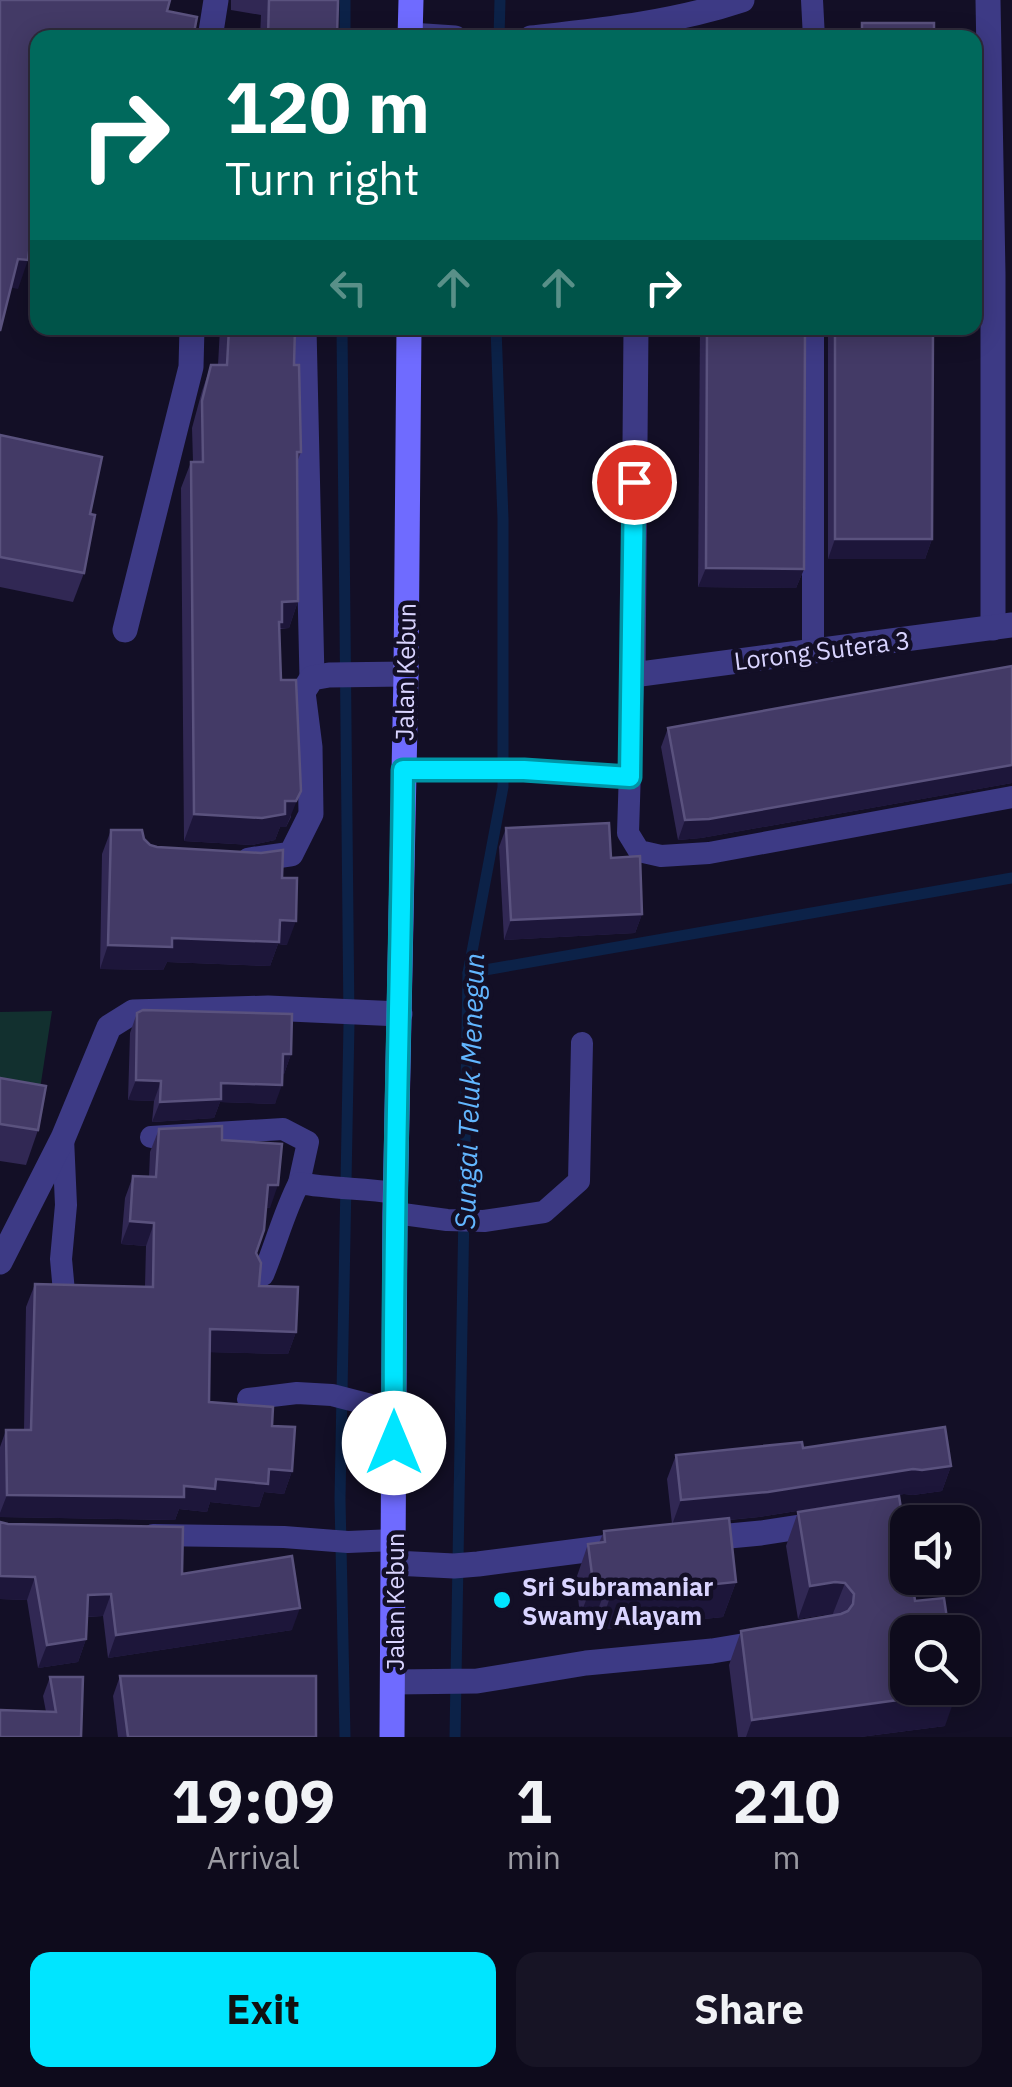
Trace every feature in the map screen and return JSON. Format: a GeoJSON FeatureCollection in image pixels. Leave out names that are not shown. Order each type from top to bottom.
{"type":"FeatureCollection","features":[{"type":"Feature","properties":{"kind":"main road"},"geometry":{"type":"LineString","coordinates":[[410,30],[411,0]]}},
{"type":"Feature","properties":{"kind":"main road","name":"Jalan Kebun"},"geometry":{"type":"LineString","coordinates":[[392,1737],[395,1203],[409,335]]}},
{"type":"Feature","properties":{"kind":"street"},"geometry":{"type":"LineString","coordinates":[[211,30],[216,0]]}},
{"type":"Feature","properties":{"kind":"street"},"geometry":{"type":"LineString","coordinates":[[582,30],[710,11],[742,0]]}},
{"type":"Feature","properties":{"kind":"street"},"geometry":{"type":"LineString","coordinates":[[988,0],[1001,104],[1002,626]]}},
{"type":"Feature","properties":{"kind":"street"},"geometry":{"type":"LineString","coordinates":[[125,630],[191,367],[192,335]]}},
{"type":"Feature","properties":{"kind":"street"},"geometry":{"type":"LineString","coordinates":[[304,335],[321,676]]}},
{"type":"Feature","properties":{"kind":"street"},"geometry":{"type":"LineString","coordinates":[[633,675],[636,335]]}},
{"type":"Feature","properties":{"kind":"street","name":"Lorong Sutera 3"},"geometry":{"type":"LineString","coordinates":[[633,675],[1002,626]]}},
{"type":"Feature","properties":{"kind":"street"},"geometry":{"type":"LineString","coordinates":[[220,858],[253,861],[290,854],[311,814],[304,692],[321,676],[406,674]]}},
{"type":"Feature","properties":{"kind":"street"},"geometry":{"type":"LineString","coordinates":[[0,1262],[64,1138],[109,1027],[132,1012],[268,1008],[400,1014]]}},
{"type":"Feature","properties":{"kind":"street"},"geometry":{"type":"LineString","coordinates":[[394,1551],[467,1565],[761,1533],[852,1518]]}},
{"type":"Feature","properties":{"kind":"street"},"geometry":{"type":"LineString","coordinates":[[394,1682],[478,1681],[788,1638]]}},
{"type":"Feature","properties":{"kind":"lane"},"geometry":{"type":"LineString","coordinates":[[812,0],[814,30]]}},
{"type":"Feature","properties":{"kind":"lane"},"geometry":{"type":"LineString","coordinates":[[812,652],[813,335]]}},
{"type":"Feature","properties":{"kind":"lane"},"geometry":{"type":"LineString","coordinates":[[633,675],[628,832],[639,851],[661,856],[710,853],[1012,797]]}},
{"type":"Feature","properties":{"kind":"lane"},"geometry":{"type":"LineString","coordinates":[[403,770],[524,770],[630,777]]}},
{"type":"Feature","properties":{"kind":"lane"},"geometry":{"type":"LineString","coordinates":[[263,1275],[285,1210],[311,1185],[358,1188],[447,1220],[484,1221],[544,1212],[579,1181],[582,1043]]}},
{"type":"Feature","properties":{"kind":"lane"},"geometry":{"type":"LineString","coordinates":[[151,1136],[283,1129],[308,1142],[311,1185]]}},
{"type":"Feature","properties":{"kind":"lane"},"geometry":{"type":"LineString","coordinates":[[64,1138],[64,1292]]}},
{"type":"Feature","properties":{"kind":"lane"},"geometry":{"type":"LineString","coordinates":[[248,1399],[298,1393],[341,1397],[394,1411]]}},
{"type":"Feature","properties":{"kind":"lane"},"geometry":{"type":"LineString","coordinates":[[133,1534],[284,1537],[348,1542],[394,1551]]}},
{"type":"Feature","properties":{"kind":"green space"},"geometry":{"type":"Polygon","coordinates":[[[52,1011],[36,1115],[0,1108],[0,1012],[52,1011]]]}},
{"type":"Feature","properties":{"kind":"building"},"geometry":{"type":"Polygon","coordinates":[[[0,0],[170,0],[167,11],[197,17],[195,30],[30,30],[30,244],[28,260],[18,259],[0,331],[0,0]]]}},
{"type":"Feature","properties":{"kind":"building"},"geometry":{"type":"Polygon","coordinates":[[[269,0],[338,0],[337,30],[268,30],[269,0]]]}},
{"type":"Feature","properties":{"kind":"building"},"geometry":{"type":"Polygon","coordinates":[[[862,23],[934,23],[934,30],[862,30],[862,23]]]}},
{"type":"Feature","properties":{"kind":"building"},"geometry":{"type":"Polygon","coordinates":[[[229,335],[295,335],[301,452],[297,452],[298,601],[282,602],[279,622],[281,680],[296,680],[301,791],[296,801],[285,801],[285,814],[262,818],[194,814],[191,462],[203,462],[202,401],[211,365],[227,365],[229,335]]]}},
{"type":"Feature","properties":{"kind":"building"},"geometry":{"type":"Polygon","coordinates":[[[707,335],[805,335],[804,569],[706,568],[707,335]]]}},
{"type":"Feature","properties":{"kind":"building"},"geometry":{"type":"Polygon","coordinates":[[[835,335],[933,335],[932,539],[835,539],[835,335]]]}},
{"type":"Feature","properties":{"kind":"building"},"geometry":{"type":"Polygon","coordinates":[[[0,435],[102,457],[90,514],[95,515],[84,573],[0,557],[0,435]]]}},
{"type":"Feature","properties":{"kind":"building"},"geometry":{"type":"Polygon","coordinates":[[[1012,666],[1012,765],[685,820],[668,728],[1012,666]]]}},
{"type":"Feature","properties":{"kind":"building"},"geometry":{"type":"Polygon","coordinates":[[[609,823],[611,858],[640,856],[642,914],[511,920],[506,828],[609,823]]]}},
{"type":"Feature","properties":{"kind":"building"},"geometry":{"type":"Polygon","coordinates":[[[111,830],[142,830],[144,839],[157,847],[261,853],[283,850],[282,878],[297,878],[296,921],[280,920],[279,942],[172,938],[172,947],[108,945],[111,830]]]}},
{"type":"Feature","properties":{"kind":"building"},"geometry":{"type":"Polygon","coordinates":[[[143,1010],[292,1014],[291,1054],[283,1054],[282,1085],[221,1083],[221,1099],[160,1102],[161,1081],[136,1080],[137,1013],[143,1010]]]}},
{"type":"Feature","properties":{"kind":"building"},"geometry":{"type":"Polygon","coordinates":[[[0,1078],[46,1086],[38,1130],[0,1124],[0,1078]]]}},
{"type":"Feature","properties":{"kind":"building"},"geometry":{"type":"Polygon","coordinates":[[[222,1126],[222,1140],[282,1144],[278,1185],[268,1185],[264,1230],[256,1253],[261,1263],[259,1286],[298,1287],[296,1332],[210,1329],[209,1402],[273,1407],[272,1426],[295,1427],[292,1471],[269,1469],[268,1484],[216,1479],[215,1489],[184,1486],[184,1497],[7,1495],[6,1430],[31,1430],[35,1284],[153,1287],[154,1223],[130,1221],[133,1176],[156,1177],[159,1129],[222,1126]]]}},
{"type":"Feature","properties":{"kind":"building"},"geometry":{"type":"Polygon","coordinates":[[[945,1427],[951,1466],[681,1500],[676,1455],[802,1442],[803,1448],[945,1427]]]}},
{"type":"Feature","properties":{"kind":"building"},"geometry":{"type":"Polygon","coordinates":[[[899,1496],[900,1505],[890,1505],[890,1595],[914,1595],[915,1601],[944,1598],[946,1615],[890,1615],[890,1701],[752,1720],[741,1631],[841,1614],[853,1604],[854,1594],[845,1583],[810,1586],[798,1512],[899,1496]]]}},
{"type":"Feature","properties":{"kind":"building"},"geometry":{"type":"Polygon","coordinates":[[[729,1518],[736,1582],[611,1595],[609,1580],[593,1582],[588,1544],[605,1542],[604,1531],[729,1518]]]}},
{"type":"Feature","properties":{"kind":"building"},"geometry":{"type":"Polygon","coordinates":[[[0,1522],[183,1527],[182,1574],[292,1556],[300,1608],[116,1635],[111,1594],[88,1595],[86,1639],[47,1645],[35,1577],[0,1576],[0,1522]]]}},
{"type":"Feature","properties":{"kind":"building"},"geometry":{"type":"Polygon","coordinates":[[[120,1676],[316,1676],[316,1737],[128,1737],[120,1676]]]}},
{"type":"Feature","properties":{"kind":"building"},"geometry":{"type":"Polygon","coordinates":[[[50,1677],[83,1677],[81,1737],[0,1737],[0,1710],[56,1712],[50,1677]]]}},
{"type":"Feature","properties":{"kind":"waterway"},"geometry":{"type":"LineString","coordinates":[[345,0],[345,30]]}},
{"type":"Feature","properties":{"kind":"waterway","name":"Sungai Teluk Menegun"},"geometry":{"type":"LineString","coordinates":[[499,30],[500,0]]}},
{"type":"Feature","properties":{"kind":"waterway"},"geometry":{"type":"LineString","coordinates":[[342,335],[349,1023],[340,1499],[345,1737]]}},
{"type":"Feature","properties":{"kind":"waterway","name":"Sungai Teluk Menegun"},"geometry":{"type":"LineString","coordinates":[[455,1737],[468,973],[503,787],[503,519],[496,335]]}},
{"type":"Feature","properties":{"kind":"waterway"},"geometry":{"type":"LineString","coordinates":[[468,973],[1012,878]]}},
{"type":"Feature","properties":{"kind":"place","name":"Sri Subramaniar Swamy Alayam"},"geometry":{"type":"Point","coordinates":[502,1600]}},
{"type":"Feature","properties":{"kind":"route"},"geometry":{"type":"LineString","coordinates":[[394,1443],[394,1213],[403,770],[524,770],[630,777],[634,482]]}}]}
